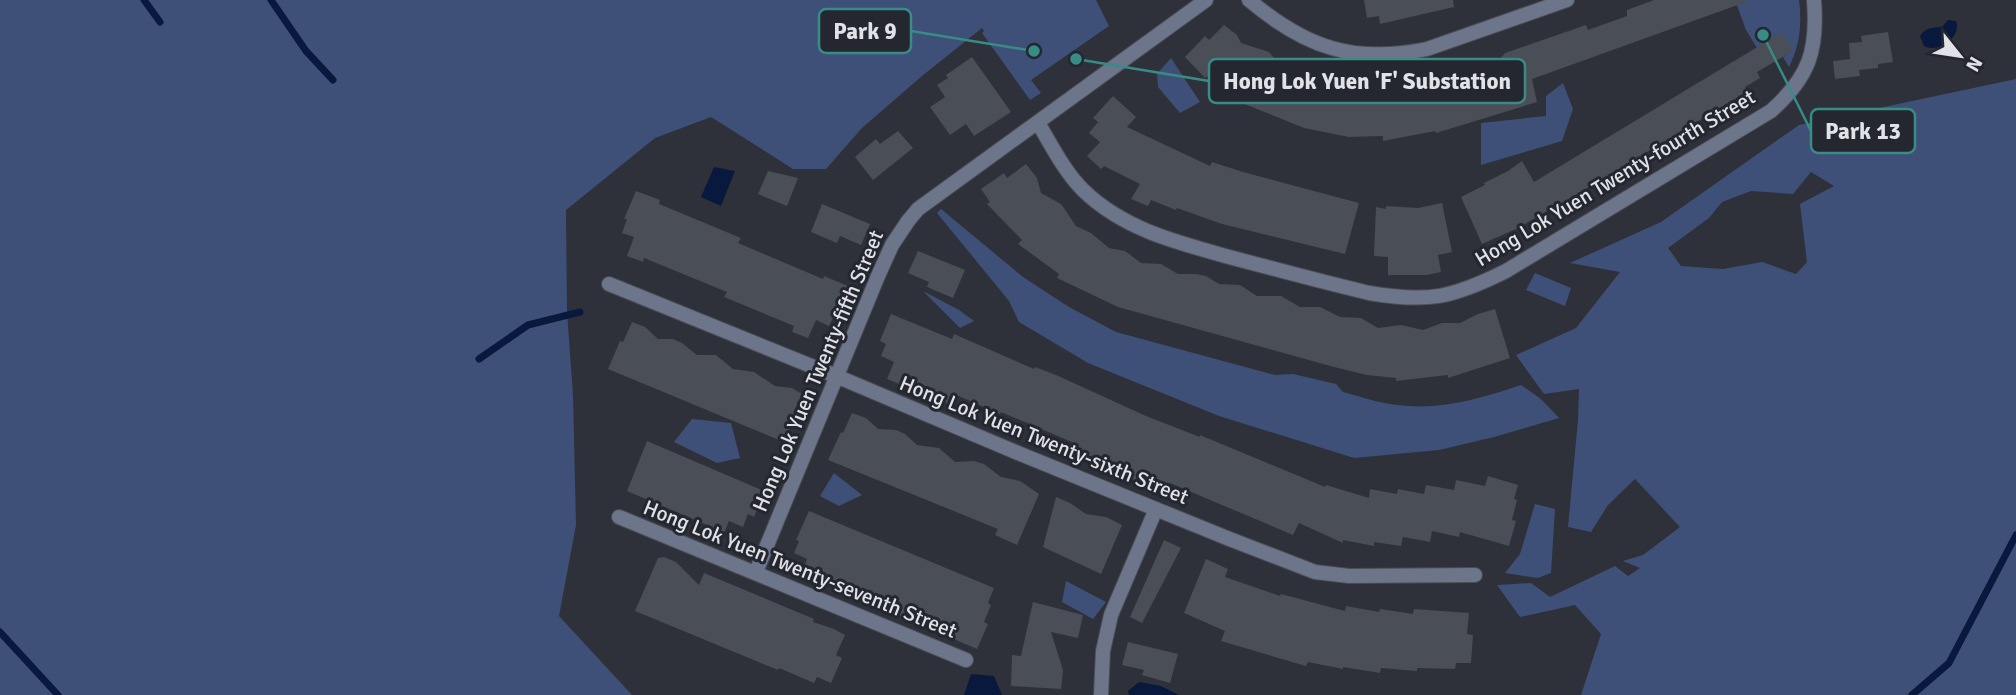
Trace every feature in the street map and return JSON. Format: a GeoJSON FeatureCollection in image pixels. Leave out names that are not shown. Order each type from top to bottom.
{"type":"FeatureCollection","features":[{"type":"Feature","properties":{"kind":"street","name":"Hong Lok Yuen Twenty-fifth Street"},"geometry":{"type":"LineString","coordinates":[[756,572],[892,245],[908,221],[930,199],[1206,0]]}},
{"type":"Feature","properties":{"kind":"street"},"geometry":{"type":"LineString","coordinates":[[1249,0],[1270,18],[1298,34],[1330,48],[1365,55],[1405,53],[1427,48],[1567,0]]}},
{"type":"Feature","properties":{"kind":"street","name":"Hong Lok Yuen Twenty-fourth Street"},"geometry":{"type":"LineString","coordinates":[[1038,123],[1064,166],[1082,189],[1122,220],[1153,234],[1369,293],[1419,298],[1445,296],[1506,271],[1771,111],[1795,86],[1807,66],[1815,36],[1814,0]]}},
{"type":"Feature","properties":{"kind":"street","name":"Hong Lok Yuen Twenty-sixth Street"},"geometry":{"type":"LineString","coordinates":[[609,284],[1315,572],[1349,576],[1475,575]]}},
{"type":"Feature","properties":{"kind":"street"},"geometry":{"type":"LineString","coordinates":[[1101,695],[1103,650],[1111,615],[1156,509]]}},
{"type":"Feature","properties":{"kind":"street","name":"Hong Lok Yuen Twenty-seventh Street"},"geometry":{"type":"LineString","coordinates":[[619,517],[966,660]]}},
{"type":"Feature","properties":{"kind":"shaded area"},"geometry":{"type":"Polygon","coordinates":[[[0,0],[1096,0],[1109,26],[1031,80],[1041,93],[1030,100],[982,33],[982,28],[862,128],[826,169],[793,169],[711,117],[655,138],[566,210],[567,312],[573,395],[576,525],[559,616],[632,695],[0,695],[0,0]]]}},
{"type":"Feature","properties":{"kind":"shaded area"},"geometry":{"type":"Polygon","coordinates":[[[1735,0],[1799,0],[1799,34],[1789,67],[1783,57],[1792,51],[1757,48],[1746,30],[1735,0]]]}},
{"type":"Feature","properties":{"kind":"shaded area"},"geometry":{"type":"Polygon","coordinates":[[[1948,20],[1956,21],[1956,33],[1952,38],[1936,48],[1924,46],[1920,36],[1922,33],[1930,28],[1942,27],[1948,20]]]}},
{"type":"Feature","properties":{"kind":"shaded area"},"geometry":{"type":"Polygon","coordinates":[[[1171,58],[1200,102],[1180,113],[1158,87],[1157,74],[1171,58]]]}},
{"type":"Feature","properties":{"kind":"shaded area"},"geometry":{"type":"Polygon","coordinates":[[[2016,79],[2016,695],[1581,695],[1601,634],[1575,605],[1520,617],[1497,585],[1531,583],[1550,597],[1615,566],[1628,576],[1640,568],[1623,561],[1643,555],[1680,527],[1635,479],[1608,505],[1591,532],[1568,527],[1579,389],[1544,394],[1516,355],[1576,328],[1620,272],[1570,263],[1661,222],[1799,125],[2016,79]],[[1811,172],[1793,194],[1751,191],[1722,202],[1709,218],[1668,248],[1681,266],[1723,269],[1762,262],[1796,274],[1807,262],[1800,204],[1834,186],[1811,172]]]}},
{"type":"Feature","properties":{"kind":"shaded area"},"geometry":{"type":"Polygon","coordinates":[[[1563,83],[1573,109],[1562,141],[1481,165],[1481,123],[1546,116],[1546,96],[1563,83]]]}},
{"type":"Feature","properties":{"kind":"shaded area"},"geometry":{"type":"Polygon","coordinates":[[[714,167],[735,171],[721,206],[701,197],[714,167]]]}},
{"type":"Feature","properties":{"kind":"shaded area"},"geometry":{"type":"Polygon","coordinates":[[[941,209],[1023,277],[1069,307],[1116,332],[1275,375],[1293,374],[1336,384],[1343,392],[1400,405],[1451,404],[1521,385],[1541,399],[1559,418],[1439,450],[1354,458],[1219,416],[1088,363],[1019,322],[1009,301],[937,213],[941,209]]]}},
{"type":"Feature","properties":{"kind":"shaded area"},"geometry":{"type":"Polygon","coordinates":[[[1535,273],[1571,288],[1565,306],[1526,290],[1535,273]]]}},
{"type":"Feature","properties":{"kind":"shaded area"},"geometry":{"type":"Polygon","coordinates":[[[923,291],[959,310],[974,321],[960,328],[923,291]]]}},
{"type":"Feature","properties":{"kind":"shaded area"},"geometry":{"type":"Polygon","coordinates":[[[692,419],[731,423],[740,458],[717,463],[674,442],[692,419]]]}},
{"type":"Feature","properties":{"kind":"shaded area"},"geometry":{"type":"Polygon","coordinates":[[[834,473],[862,495],[839,506],[820,496],[834,473]]]}},
{"type":"Feature","properties":{"kind":"shaded area"},"geometry":{"type":"Polygon","coordinates":[[[1535,504],[1555,509],[1551,573],[1538,578],[1505,573],[1520,554],[1535,504]]]}},
{"type":"Feature","properties":{"kind":"shaded area"},"geometry":{"type":"Polygon","coordinates":[[[1066,581],[1106,602],[1093,619],[1062,602],[1066,581]]]}},
{"type":"Feature","properties":{"kind":"shaded area"},"geometry":{"type":"Polygon","coordinates":[[[971,674],[994,676],[1002,695],[964,695],[971,674]]]}},
{"type":"Feature","properties":{"kind":"shaded area"},"geometry":{"type":"Polygon","coordinates":[[[1139,682],[1161,686],[1179,695],[1129,695],[1128,691],[1139,682]]]}},
{"type":"Feature","properties":{"kind":"building"},"geometry":{"type":"Polygon","coordinates":[[[1364,0],[1453,0],[1454,7],[1380,24],[1379,16],[1367,18],[1364,0]]]}},
{"type":"Feature","properties":{"kind":"building"},"geometry":{"type":"Polygon","coordinates":[[[1654,0],[1746,2],[1532,79],[1537,102],[1436,133],[1435,131],[1383,141],[1383,136],[1349,137],[1304,128],[1237,101],[1240,95],[1207,76],[1205,78],[1185,57],[1205,36],[1209,40],[1224,25],[1237,35],[1241,43],[1269,52],[1282,67],[1307,71],[1320,81],[1344,81],[1361,91],[1385,84],[1407,89],[1426,80],[1449,80],[1460,68],[1492,68],[1505,53],[1586,25],[1588,30],[1627,16],[1627,10],[1654,0]]]}},
{"type":"Feature","properties":{"kind":"building"},"geometry":{"type":"Polygon","coordinates":[[[1782,32],[1793,51],[1757,72],[1760,78],[1745,87],[1748,91],[1572,197],[1518,228],[1482,244],[1461,197],[1522,161],[1534,182],[1782,32]]]}},
{"type":"Feature","properties":{"kind":"building"},"geometry":{"type":"Polygon","coordinates":[[[1888,32],[1893,62],[1878,64],[1878,68],[1859,70],[1860,76],[1835,79],[1833,61],[1850,59],[1849,43],[1862,42],[1861,36],[1888,32]]]}},
{"type":"Feature","properties":{"kind":"building"},"geometry":{"type":"Polygon","coordinates":[[[972,57],[1011,112],[974,136],[966,124],[950,135],[930,107],[945,97],[937,85],[948,78],[946,75],[972,57]]]}},
{"type":"Feature","properties":{"kind":"building"},"geometry":{"type":"Polygon","coordinates":[[[1113,96],[1136,117],[1127,127],[1210,166],[1212,162],[1359,203],[1345,254],[1222,224],[1151,200],[1148,206],[1131,199],[1140,184],[1104,166],[1101,169],[1087,156],[1100,142],[1089,133],[1098,122],[1093,118],[1113,96]]]}},
{"type":"Feature","properties":{"kind":"building"},"geometry":{"type":"Polygon","coordinates":[[[898,131],[913,148],[873,180],[855,157],[876,139],[880,144],[898,131]]]}},
{"type":"Feature","properties":{"kind":"building"},"geometry":{"type":"Polygon","coordinates":[[[1026,164],[1037,178],[1041,193],[1061,204],[1076,226],[1091,233],[1109,248],[1125,251],[1141,263],[1161,264],[1178,274],[1206,276],[1219,284],[1240,285],[1257,296],[1281,296],[1300,307],[1320,307],[1340,317],[1361,318],[1378,328],[1401,325],[1423,330],[1442,323],[1460,323],[1495,309],[1510,358],[1448,378],[1448,375],[1396,381],[1396,378],[1367,375],[1334,367],[1118,307],[1057,278],[1059,274],[1018,244],[1022,240],[987,204],[990,202],[981,189],[1004,173],[1007,178],[1026,164]]]}},
{"type":"Feature","properties":{"kind":"building"},"geometry":{"type":"Polygon","coordinates":[[[768,171],[798,178],[787,206],[758,194],[768,171]]]}},
{"type":"Feature","properties":{"kind":"building"},"geometry":{"type":"Polygon","coordinates":[[[636,191],[660,200],[659,204],[741,238],[738,243],[823,279],[824,276],[850,287],[837,315],[835,314],[829,326],[816,320],[808,338],[792,332],[794,326],[724,297],[727,292],[644,258],[643,262],[627,256],[634,237],[622,233],[627,219],[624,219],[636,191]]]}},
{"type":"Feature","properties":{"kind":"building"},"geometry":{"type":"Polygon","coordinates":[[[1442,203],[1452,252],[1438,255],[1441,272],[1427,275],[1388,275],[1388,257],[1374,256],[1376,207],[1418,208],[1442,203]]]}},
{"type":"Feature","properties":{"kind":"building"},"geometry":{"type":"Polygon","coordinates":[[[822,204],[870,224],[861,245],[840,236],[837,243],[811,232],[822,204]]]}},
{"type":"Feature","properties":{"kind":"building"},"geometry":{"type":"Polygon","coordinates":[[[918,251],[965,270],[953,298],[927,287],[929,282],[908,273],[918,251]]]}},
{"type":"Feature","properties":{"kind":"building"},"geometry":{"type":"Polygon","coordinates":[[[891,314],[952,339],[954,334],[1034,369],[1035,367],[1056,375],[1146,416],[1200,435],[1325,487],[1326,485],[1369,498],[1370,489],[1397,494],[1398,489],[1424,494],[1426,485],[1454,490],[1456,480],[1485,486],[1488,476],[1518,485],[1512,520],[1516,521],[1509,546],[1460,532],[1459,537],[1432,531],[1430,542],[1403,537],[1401,546],[1374,542],[1374,546],[1343,540],[1343,543],[1299,523],[1293,535],[1170,483],[1166,493],[1074,455],[1079,445],[1001,412],[1000,414],[954,394],[949,404],[887,379],[894,362],[881,356],[886,344],[880,341],[891,314]]]}},
{"type":"Feature","properties":{"kind":"building"},"geometry":{"type":"Polygon","coordinates":[[[632,322],[645,327],[658,339],[673,339],[697,355],[716,355],[733,369],[754,372],[775,386],[792,388],[802,394],[784,442],[608,369],[632,322]]]}},
{"type":"Feature","properties":{"kind":"building"},"geometry":{"type":"Polygon","coordinates":[[[852,413],[866,418],[878,429],[896,430],[905,434],[917,445],[939,448],[955,462],[974,461],[984,464],[1001,477],[1020,481],[1039,494],[1017,545],[995,535],[998,529],[828,460],[852,413]]]}},
{"type":"Feature","properties":{"kind":"building"},"geometry":{"type":"Polygon","coordinates":[[[647,441],[764,491],[754,517],[748,514],[743,527],[729,521],[722,538],[705,531],[707,525],[627,491],[647,441]]]}},
{"type":"Feature","properties":{"kind":"building"},"geometry":{"type":"Polygon","coordinates":[[[1056,497],[1086,514],[1106,517],[1122,525],[1101,574],[1043,547],[1056,497]]]}},
{"type":"Feature","properties":{"kind":"building"},"geometry":{"type":"Polygon","coordinates":[[[809,511],[994,588],[984,622],[988,624],[977,649],[801,574],[807,559],[794,553],[799,541],[796,540],[809,511]]]}},
{"type":"Feature","properties":{"kind":"building"},"geometry":{"type":"Polygon","coordinates":[[[1164,540],[1181,548],[1142,623],[1130,617],[1164,540]]]}},
{"type":"Feature","properties":{"kind":"building"},"geometry":{"type":"Polygon","coordinates":[[[664,557],[676,562],[699,585],[704,573],[814,619],[813,622],[845,635],[836,655],[842,658],[831,683],[817,677],[814,683],[779,668],[778,670],[635,611],[658,558],[664,557]]]}},
{"type":"Feature","properties":{"kind":"building"},"geometry":{"type":"Polygon","coordinates":[[[1206,559],[1228,569],[1225,577],[1280,596],[1281,594],[1345,611],[1346,606],[1413,614],[1414,609],[1469,613],[1467,634],[1473,635],[1471,663],[1456,663],[1455,669],[1417,668],[1417,671],[1381,668],[1380,673],[1308,662],[1306,666],[1221,641],[1225,631],[1184,613],[1206,559]]]}},
{"type":"Feature","properties":{"kind":"building"},"geometry":{"type":"Polygon","coordinates":[[[1033,602],[1083,615],[1078,638],[1051,632],[1063,670],[1061,689],[1011,686],[1012,655],[1021,656],[1033,602]]]}},
{"type":"Feature","properties":{"kind":"building"},"geometry":{"type":"Polygon","coordinates":[[[1128,642],[1178,654],[1170,683],[1142,675],[1144,670],[1122,665],[1128,642]]]}},
{"type":"Feature","properties":{"kind":"waterway"},"geometry":{"type":"LineString","coordinates":[[144,0],[160,22]]}},
{"type":"Feature","properties":{"kind":"waterway"},"geometry":{"type":"LineString","coordinates":[[271,0],[306,51],[333,80]]}},
{"type":"Feature","properties":{"kind":"waterway"},"geometry":{"type":"LineString","coordinates":[[479,359],[528,325],[580,312]]}},
{"type":"Feature","properties":{"kind":"waterway"},"geometry":{"type":"LineString","coordinates":[[1912,695],[1949,663],[2016,535]]}},
{"type":"Feature","properties":{"kind":"waterway"},"geometry":{"type":"LineString","coordinates":[[0,632],[58,695]]}},
{"type":"Feature","properties":{"kind":"place","name":"Park 13"},"geometry":{"type":"Point","coordinates":[1763,35]}},
{"type":"Feature","properties":{"kind":"place","name":"Park 9"},"geometry":{"type":"Point","coordinates":[1034,51]}},
{"type":"Feature","properties":{"kind":"place","name":"Hong Lok Yuen 'F' Substation"},"geometry":{"type":"Point","coordinates":[1076,59]}}]}
